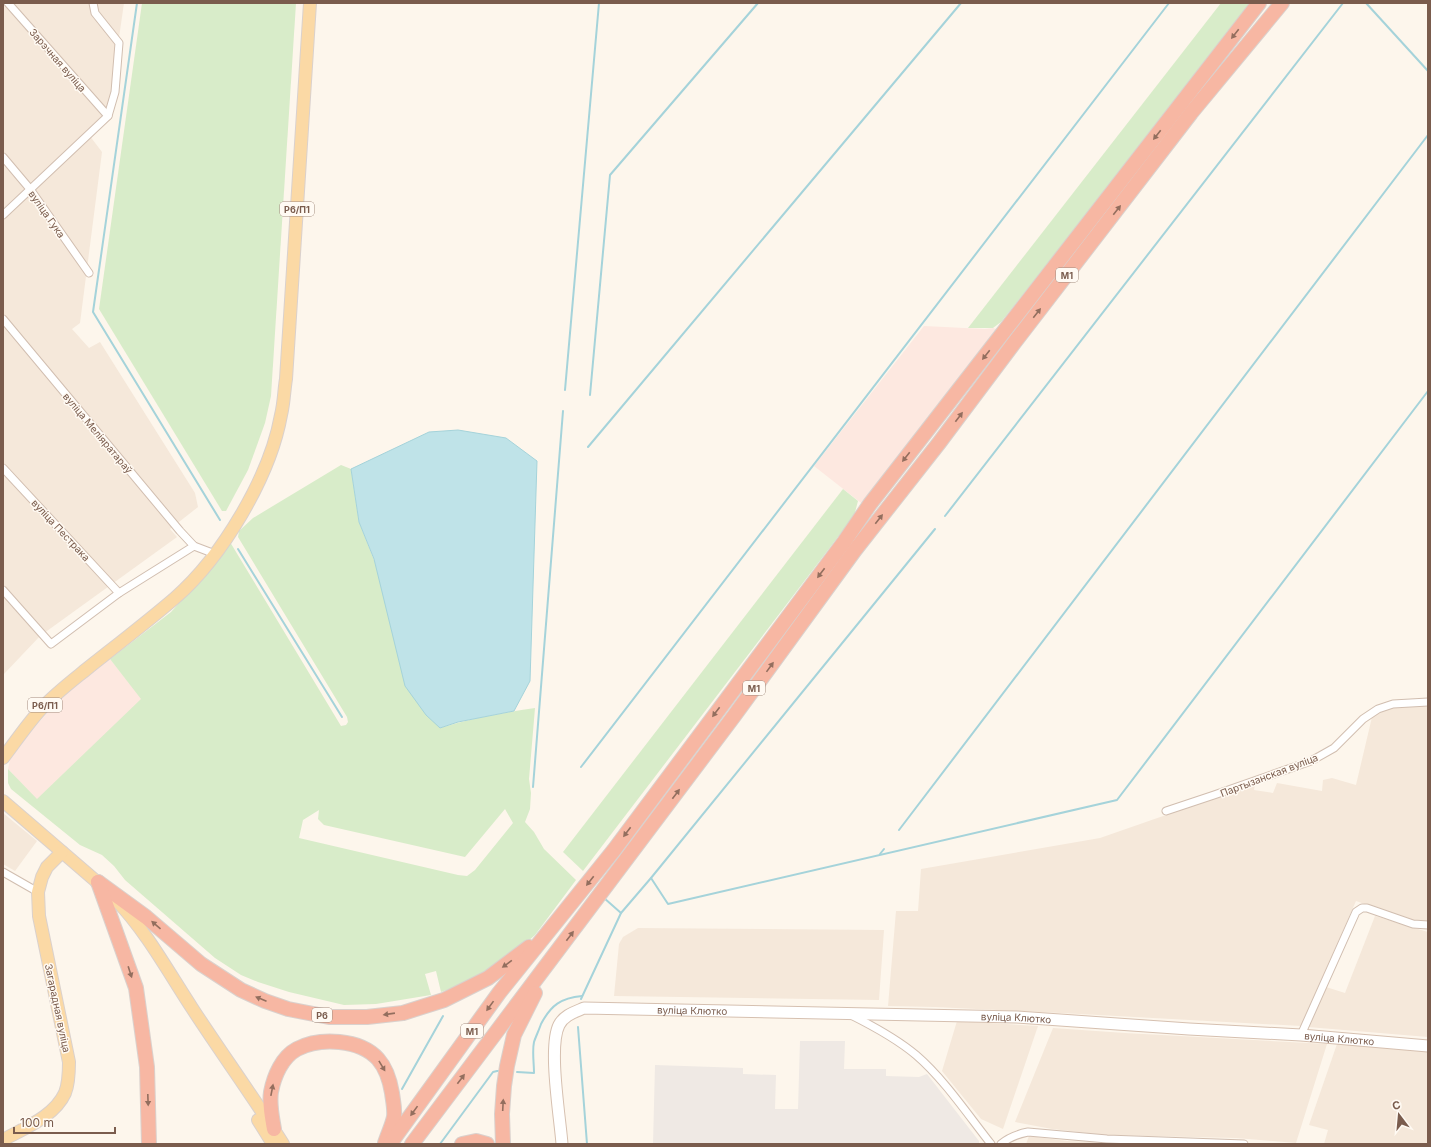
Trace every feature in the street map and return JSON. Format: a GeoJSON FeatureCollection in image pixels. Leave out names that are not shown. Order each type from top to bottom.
{"type":"FeatureCollection","features":[{"type":"Feature","properties":{"kind":"highway","name":"М1"},"geometry":{"type":"LineString","coordinates":[[390,1144],[499,993],[558,921],[640,815],[844,542],[879,492],[1259,3]]}},
{"type":"Feature","properties":{"kind":"highway","name":"М1"},"geometry":{"type":"LineString","coordinates":[[412,1144],[734,716],[855,550],[1192,113],[1282,3]]}},
{"type":"Feature","properties":{"kind":"highway","name":"Р6"},"geometry":{"type":"LineString","coordinates":[[98,882],[146,917],[201,964],[241,990],[265,1001],[288,1009],[329,1017],[367,1017],[403,1012],[444,1000],[488,978],[522,953],[558,921]]}},
{"type":"Feature","properties":{"kind":"highway"},"geometry":{"type":"LineString","coordinates":[[98,882],[136,988],[146,1067],[149,1144]]}},
{"type":"Feature","properties":{"kind":"highway"},"geometry":{"type":"LineString","coordinates":[[503,1144],[502,1114],[504,1086],[514,1035],[528,1005],[559,950]]}},
{"type":"Feature","properties":{"kind":"highway","name":"Р6"},"geometry":{"type":"LineString","coordinates":[[274,1129],[270,1106],[271,1092],[282,1064],[293,1053],[306,1046],[317,1043],[341,1042],[360,1047],[369,1052],[377,1058],[384,1067],[388,1077],[394,1104],[392,1124],[384,1144]]}},
{"type":"Feature","properties":{"kind":"highway"},"geometry":{"type":"LineString","coordinates":[[462,1144],[476,1141],[487,1144]]}},
{"type":"Feature","properties":{"kind":"main road","name":"Р6/П1"},"geometry":{"type":"LineString","coordinates":[[3,758],[42,708],[61,689],[176,597],[198,574],[215,554],[249,501],[274,442],[281,416],[286,379],[310,3]]}},
{"type":"Feature","properties":{"kind":"main road","name":"Р6"},"geometry":{"type":"LineString","coordinates":[[3,801],[98,882],[127,911],[283,1144]]}},
{"type":"Feature","properties":{"kind":"main road","name":"Загарадная вуліца"},"geometry":{"type":"LineString","coordinates":[[3,1140],[44,1117],[57,1107],[65,1093],[68,1079],[69,1062],[39,916],[38,892],[47,867],[62,852]]}},
{"type":"Feature","properties":{"kind":"main road","name":"Р6"},"geometry":{"type":"LineString","coordinates":[[228,1064],[273,1144]]}},
{"type":"Feature","properties":{"kind":"street","name":"Зарэчная вуліца"},"geometry":{"type":"LineString","coordinates":[[8,3],[108,116]]}},
{"type":"Feature","properties":{"kind":"street"},"geometry":{"type":"LineString","coordinates":[[3,215],[108,116],[115,92],[119,43],[96,13],[93,3]]}},
{"type":"Feature","properties":{"kind":"street","name":"вуліца Гука"},"geometry":{"type":"LineString","coordinates":[[3,157],[30,189],[89,273]]}},
{"type":"Feature","properties":{"kind":"street","name":"вуліца Меліяратараў"},"geometry":{"type":"LineString","coordinates":[[3,319],[194,546]]}},
{"type":"Feature","properties":{"kind":"street","name":"вуліца Пестрака"},"geometry":{"type":"LineString","coordinates":[[3,468],[119,593]]}},
{"type":"Feature","properties":{"kind":"street"},"geometry":{"type":"LineString","coordinates":[[3,590],[51,644],[119,593],[194,546],[215,554]]}},
{"type":"Feature","properties":{"kind":"street","name":"Партызанская вуліца"},"geometry":{"type":"LineString","coordinates":[[1166,811],[1310,761],[1334,748],[1364,719],[1378,709],[1393,704],[1428,702]]}},
{"type":"Feature","properties":{"kind":"street"},"geometry":{"type":"LineString","coordinates":[[3,872],[38,892]]}},
{"type":"Feature","properties":{"kind":"street"},"geometry":{"type":"LineString","coordinates":[[1302,1035],[1356,912],[1362,908],[1367,908],[1413,924],[1428,925]]}},
{"type":"Feature","properties":{"kind":"street","name":"вуліца Клютко"},"geometry":{"type":"LineString","coordinates":[[562,1144],[554,1053],[556,1035],[559,1024],[565,1017],[584,1008],[1017,1017],[1302,1035],[1428,1046]]}},
{"type":"Feature","properties":{"kind":"street"},"geometry":{"type":"LineString","coordinates":[[847,1014],[901,1043],[917,1056],[940,1080],[991,1144]]}},
{"type":"Feature","properties":{"kind":"street"},"geometry":{"type":"LineString","coordinates":[[1001,1144],[1005,1140],[1028,1132],[1107,1139],[1244,1144]]}},
{"type":"Feature","properties":{"kind":"shaded area"},"geometry":{"type":"Polygon","coordinates":[[[3,3],[124,3],[110,100],[101,117],[86,131],[102,152],[80,323],[72,329],[89,348],[100,342],[195,493],[198,507],[170,529],[177,537],[40,636],[3,675],[3,3]]]}},
{"type":"Feature","properties":{"kind":"shaded area"},"geometry":{"type":"Polygon","coordinates":[[[924,326],[996,329],[865,506],[814,466],[924,326]]]}},
{"type":"Feature","properties":{"kind":"shaded area"},"geometry":{"type":"Polygon","coordinates":[[[110,659],[142,699],[37,800],[8,769],[10,760],[30,733],[63,694],[110,659]]]}},
{"type":"Feature","properties":{"kind":"shaded area"},"geometry":{"type":"Polygon","coordinates":[[[1412,705],[1428,707],[1428,923],[1405,918],[1356,901],[1301,1026],[1061,1013],[888,1006],[896,911],[918,911],[921,869],[1100,838],[1255,784],[1254,790],[1273,793],[1277,783],[1322,791],[1323,780],[1332,778],[1356,785],[1372,717],[1383,710],[1412,705]]]}},
{"type":"Feature","properties":{"kind":"shaded area"},"geometry":{"type":"Polygon","coordinates":[[[3,813],[37,841],[15,871],[3,864],[3,813]]]}},
{"type":"Feature","properties":{"kind":"shaded area"},"geometry":{"type":"Polygon","coordinates":[[[1375,916],[1428,932],[1428,1037],[1308,1027],[1326,987],[1345,993],[1375,916]]]}},
{"type":"Feature","properties":{"kind":"shaded area"},"geometry":{"type":"Polygon","coordinates":[[[638,928],[884,930],[879,1000],[614,996],[619,944],[623,937],[638,928]]]}},
{"type":"Feature","properties":{"kind":"shaded area"},"geometry":{"type":"Polygon","coordinates":[[[957,1021],[1038,1026],[1003,1129],[981,1119],[942,1071],[957,1021]]]}},
{"type":"Feature","properties":{"kind":"shaded area"},"geometry":{"type":"Polygon","coordinates":[[[1053,1028],[1327,1044],[1296,1143],[1236,1138],[1105,1135],[1052,1129],[1015,1122],[1053,1028]]]}},
{"type":"Feature","properties":{"kind":"shaded area"},"geometry":{"type":"Polygon","coordinates":[[[800,1041],[845,1041],[844,1069],[886,1069],[886,1076],[919,1077],[927,1074],[979,1141],[979,1144],[653,1144],[655,1065],[743,1068],[743,1074],[776,1075],[775,1109],[798,1109],[800,1041]]]}},
{"type":"Feature","properties":{"kind":"shaded area"},"geometry":{"type":"Polygon","coordinates":[[[1337,1044],[1428,1051],[1428,1144],[1324,1144],[1328,1130],[1309,1125],[1337,1044]]]}},
{"type":"Feature","properties":{"kind":"shaded area"},"geometry":{"type":"Polygon","coordinates":[[[1029,1136],[1067,1141],[1139,1144],[1026,1144],[1029,1136]]]}},
{"type":"Feature","properties":{"kind":"green space"},"geometry":{"type":"Polygon","coordinates":[[[142,3],[296,3],[271,396],[265,423],[248,470],[226,511],[222,511],[99,309],[142,3]]]}},
{"type":"Feature","properties":{"kind":"green space"},"geometry":{"type":"Polygon","coordinates":[[[1221,3],[1257,3],[1001,322],[993,328],[968,328],[1221,3]]]}},
{"type":"Feature","properties":{"kind":"green space"},"geometry":{"type":"Polygon","coordinates":[[[341,465],[351,469],[359,522],[440,728],[475,719],[535,708],[529,779],[531,793],[530,809],[525,822],[534,832],[544,849],[576,880],[535,935],[511,956],[471,981],[441,992],[436,971],[425,974],[431,995],[376,1004],[344,1005],[289,992],[241,975],[215,958],[125,880],[114,866],[102,855],[80,845],[11,789],[8,783],[8,769],[37,799],[141,699],[110,659],[171,612],[208,571],[230,542],[341,726],[346,725],[348,722],[347,717],[238,537],[239,531],[253,518],[341,465]],[[505,809],[465,857],[324,825],[318,819],[319,810],[303,820],[299,838],[467,876],[475,870],[513,823],[505,809]]]}},
{"type":"Feature","properties":{"kind":"green space"},"geometry":{"type":"Polygon","coordinates":[[[843,489],[858,501],[854,516],[583,871],[563,852],[843,489]]]}},
{"type":"Feature","properties":{"kind":"water"},"geometry":{"type":"Polygon","coordinates":[[[458,430],[506,438],[537,461],[530,681],[514,711],[458,722],[440,728],[426,715],[405,686],[374,559],[359,522],[351,469],[429,432],[458,430]]]}},
{"type":"Feature","properties":{"kind":"waterway"},"geometry":{"type":"LineString","coordinates":[[137,3],[93,312],[220,520]]}},
{"type":"Feature","properties":{"kind":"waterway"},"geometry":{"type":"LineString","coordinates":[[565,390],[599,3]]}},
{"type":"Feature","properties":{"kind":"waterway"},"geometry":{"type":"LineString","coordinates":[[590,395],[610,175],[758,3]]}},
{"type":"Feature","properties":{"kind":"waterway"},"geometry":{"type":"LineString","coordinates":[[588,447],[961,3]]}},
{"type":"Feature","properties":{"kind":"waterway"},"geometry":{"type":"LineString","coordinates":[[581,767],[1169,3]]}},
{"type":"Feature","properties":{"kind":"waterway"},"geometry":{"type":"LineString","coordinates":[[945,516],[1343,3]]}},
{"type":"Feature","properties":{"kind":"waterway"},"geometry":{"type":"LineString","coordinates":[[1366,3],[1428,71]]}},
{"type":"Feature","properties":{"kind":"waterway"},"geometry":{"type":"LineString","coordinates":[[899,830],[1428,135]]}},
{"type":"Feature","properties":{"kind":"waterway"},"geometry":{"type":"LineString","coordinates":[[651,878],[668,904],[1117,800],[1428,391]]}},
{"type":"Feature","properties":{"kind":"waterway"},"geometry":{"type":"LineString","coordinates":[[533,787],[563,411]]}},
{"type":"Feature","properties":{"kind":"waterway"},"geometry":{"type":"LineString","coordinates":[[581,999],[621,913],[935,529]]}},
{"type":"Feature","properties":{"kind":"waterway"},"geometry":{"type":"LineString","coordinates":[[238,549],[342,717]]}},
{"type":"Feature","properties":{"kind":"waterway"},"geometry":{"type":"LineString","coordinates":[[880,854],[884,849]]}},
{"type":"Feature","properties":{"kind":"waterway"},"geometry":{"type":"LineString","coordinates":[[604,898],[621,913]]}},
{"type":"Feature","properties":{"kind":"waterway"},"geometry":{"type":"LineString","coordinates":[[517,1072],[534,1073],[534,1042],[541,1024],[553,1007],[562,1001],[582,996]]}},
{"type":"Feature","properties":{"kind":"waterway"},"geometry":{"type":"LineString","coordinates":[[402,1089],[443,1016]]}},
{"type":"Feature","properties":{"kind":"waterway"},"geometry":{"type":"LineString","coordinates":[[578,1027],[587,1144]]}},
{"type":"Feature","properties":{"kind":"waterway"},"geometry":{"type":"LineString","coordinates":[[440,1144],[493,1072],[500,1071]]}}]}
